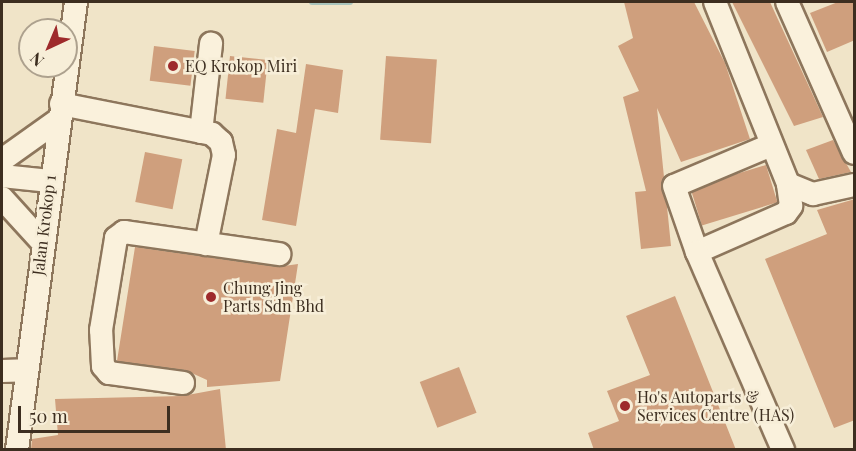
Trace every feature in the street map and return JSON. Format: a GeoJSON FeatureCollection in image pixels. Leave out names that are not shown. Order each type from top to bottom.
{"type":"FeatureCollection","features":[{"type":"Feature","properties":{"kind":"street","name":"Jalan Krokop 1"},"geometry":{"type":"LineString","coordinates":[[16,450],[50,181],[76,2]]}},
{"type":"Feature","properties":{"kind":"street"},"geometry":{"type":"LineString","coordinates":[[697,252],[786,213],[791,206],[788,184],[715,2]]}},
{"type":"Feature","properties":{"kind":"street"},"geometry":{"type":"LineString","coordinates":[[787,2],[855,153]]}},
{"type":"Feature","properties":{"kind":"street"},"geometry":{"type":"LineString","coordinates":[[201,132],[211,44]]}},
{"type":"Feature","properties":{"kind":"street"},"geometry":{"type":"LineString","coordinates":[[2,160],[60,112],[201,132],[221,142],[224,155],[206,244]]}},
{"type":"Feature","properties":{"kind":"street"},"geometry":{"type":"LineString","coordinates":[[771,145],[674,186],[697,252],[783,450]]}},
{"type":"Feature","properties":{"kind":"street"},"geometry":{"type":"LineString","coordinates":[[2,176],[50,181]]}},
{"type":"Feature","properties":{"kind":"street"},"geometry":{"type":"LineString","coordinates":[[788,184],[813,194],[855,184]]}},
{"type":"Feature","properties":{"kind":"street"},"geometry":{"type":"LineString","coordinates":[[2,198],[42,242]]}},
{"type":"Feature","properties":{"kind":"street"},"geometry":{"type":"LineString","coordinates":[[183,383],[109,373],[99,355],[101,330],[119,234],[279,254]]}},
{"type":"Feature","properties":{"kind":"street"},"geometry":{"type":"LineString","coordinates":[[2,371],[26,370]]}},
{"type":"Feature","properties":{"kind":"building"},"geometry":{"type":"Polygon","coordinates":[[[624,2],[694,2],[725,63],[750,139],[681,162],[657,108],[671,246],[641,249],[635,192],[646,191],[623,97],[639,91],[618,46],[633,38],[624,2]]]}},
{"type":"Feature","properties":{"kind":"building"},"geometry":{"type":"Polygon","coordinates":[[[732,2],[770,2],[823,117],[794,126],[732,2]]]}},
{"type":"Feature","properties":{"kind":"building"},"geometry":{"type":"Polygon","coordinates":[[[838,2],[855,2],[855,40],[827,52],[810,13],[838,2]]]}},
{"type":"Feature","properties":{"kind":"building","name":"EQ Krokop Miri"},"geometry":{"type":"Polygon","coordinates":[[[154,46],[195,51],[190,86],[150,81],[154,46]]]}},
{"type":"Feature","properties":{"kind":"building"},"geometry":{"type":"Polygon","coordinates":[[[230,56],[268,60],[263,103],[226,99],[230,56]]]}},
{"type":"Feature","properties":{"kind":"building"},"geometry":{"type":"Polygon","coordinates":[[[386,56],[437,60],[431,143],[380,140],[386,56]]]}},
{"type":"Feature","properties":{"kind":"building"},"geometry":{"type":"Polygon","coordinates":[[[306,64],[343,70],[338,113],[315,109],[296,226],[262,220],[277,129],[296,133],[306,64]]]}},
{"type":"Feature","properties":{"kind":"building"},"geometry":{"type":"Polygon","coordinates":[[[833,140],[851,172],[819,179],[806,150],[833,140]]]}},
{"type":"Feature","properties":{"kind":"building"},"geometry":{"type":"Polygon","coordinates":[[[145,152],[182,159],[173,209],[135,202],[145,152]]]}},
{"type":"Feature","properties":{"kind":"building"},"geometry":{"type":"Polygon","coordinates":[[[766,165],[777,202],[702,225],[690,188],[766,165]]]}},
{"type":"Feature","properties":{"kind":"building"},"geometry":{"type":"Polygon","coordinates":[[[855,199],[855,420],[834,428],[765,259],[827,234],[817,210],[855,199]]]}},
{"type":"Feature","properties":{"kind":"building","name":"Chung Jing Parts Sdn Bhd"},"geometry":{"type":"Polygon","coordinates":[[[135,247],[277,267],[298,264],[280,381],[207,387],[207,380],[185,370],[117,361],[135,247]]]}},
{"type":"Feature","properties":{"kind":"building"},"geometry":{"type":"Polygon","coordinates":[[[675,296],[736,450],[594,450],[588,433],[619,421],[607,391],[650,375],[626,316],[675,296]]]}},
{"type":"Feature","properties":{"kind":"building"},"geometry":{"type":"Polygon","coordinates":[[[459,367],[477,413],[437,428],[420,382],[459,367]]]}},
{"type":"Feature","properties":{"kind":"building"},"geometry":{"type":"Polygon","coordinates":[[[220,389],[226,450],[31,450],[32,439],[58,435],[55,399],[182,396],[220,389]]]}},
{"type":"Feature","properties":{"kind":"waterway"},"geometry":{"type":"LineString","coordinates":[[312,2],[350,2]]}},
{"type":"Feature","properties":{"kind":"place","name":"EQ Krokop Miri"},"geometry":{"type":"Point","coordinates":[173,66]}},
{"type":"Feature","properties":{"kind":"place","name":"Chung Jing Parts Sdn Bhd"},"geometry":{"type":"Point","coordinates":[211,297]}},
{"type":"Feature","properties":{"kind":"place","name":"Ho's Autoparts & Services Centre (HAS)"},"geometry":{"type":"Point","coordinates":[625,406]}}]}
